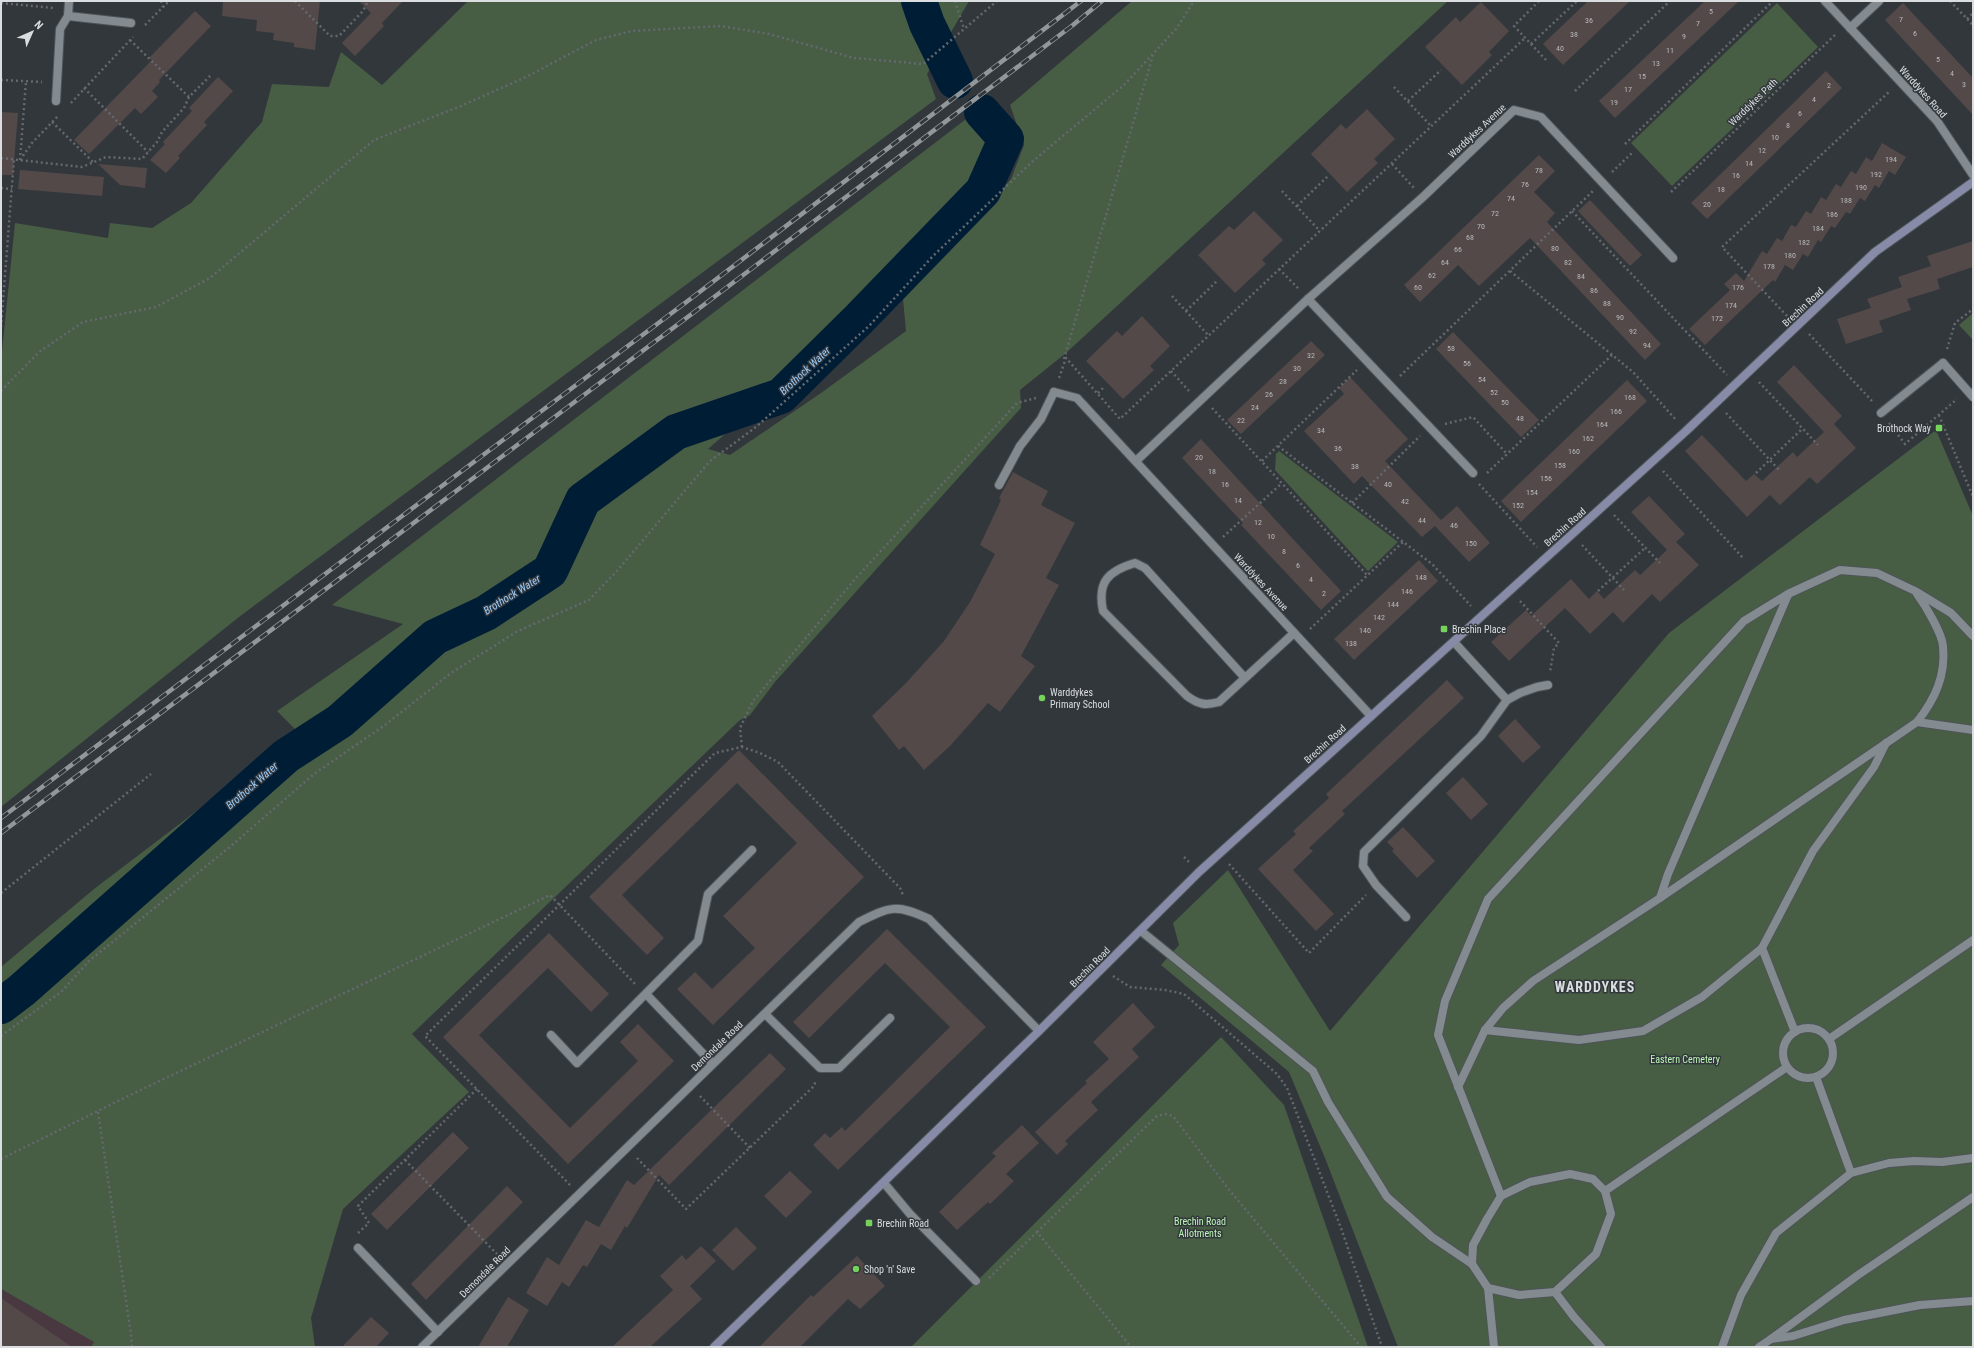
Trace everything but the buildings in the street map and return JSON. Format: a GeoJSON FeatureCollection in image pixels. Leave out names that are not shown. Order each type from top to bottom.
{"type":"FeatureCollection","features":[{"type":"Feature","properties":{"kind":"street","name":"Warddykes Road"},"geometry":{"type":"LineString","coordinates":[[1825,1],[1937,121],[1973,174]]}},
{"type":"Feature","properties":{"kind":"street"},"geometry":{"type":"LineString","coordinates":[[1848,26],[1879,1]]}},
{"type":"Feature","properties":{"kind":"street"},"geometry":{"type":"LineString","coordinates":[[56,102],[60,29],[68,9],[131,23]]}},
{"type":"Feature","properties":{"kind":"street","name":"Warddykes Avenue"},"geometry":{"type":"LineString","coordinates":[[1136,461],[1308,299],[1423,197],[1514,110],[1540,117],[1673,258]]}},
{"type":"Feature","properties":{"kind":"street","name":"Brechin Road"},"geometry":{"type":"LineString","coordinates":[[714,1347],[1040,1031],[1220,853],[1686,431],[1876,252],[1973,182]]}},
{"type":"Feature","properties":{"kind":"street"},"geometry":{"type":"LineString","coordinates":[[1308,299],[1473,473]]}},
{"type":"Feature","properties":{"kind":"street"},"geometry":{"type":"LineString","coordinates":[[1881,413],[1943,363],[1973,397]]}},
{"type":"Feature","properties":{"kind":"street"},"geometry":{"type":"LineString","coordinates":[[999,485],[1020,446],[1041,420],[1054,392]]}},
{"type":"Feature","properties":{"kind":"street","name":"Warddykes Avenue"},"geometry":{"type":"LineString","coordinates":[[1054,392],[1077,398],[1371,716]]}},
{"type":"Feature","properties":{"kind":"street"},"geometry":{"type":"LineString","coordinates":[[1245,678],[1145,568],[1135,563],[1121,567],[1110,575],[1104,584],[1100,596],[1103,611],[1195,702],[1206,705],[1218,702],[1297,636]]}},
{"type":"Feature","properties":{"kind":"street"},"geometry":{"type":"LineString","coordinates":[[1501,1196],[1438,1035],[1446,1001],[1488,899],[1744,621],[1788,594],[1840,570],[1877,573],[1915,591],[1951,613],[1973,636]]}},
{"type":"Feature","properties":{"kind":"street"},"geometry":{"type":"LineString","coordinates":[[1458,1087],[1484,1030],[1503,1008],[1533,981],[1660,898],[1917,722],[1928,707],[1941,680],[1943,645],[1928,611],[1915,591]]}},
{"type":"Feature","properties":{"kind":"street"},"geometry":{"type":"LineString","coordinates":[[1660,898],[1668,874],[1772,628],[1788,594]]}},
{"type":"Feature","properties":{"kind":"street"},"geometry":{"type":"LineString","coordinates":[[1454,642],[1507,700]]}},
{"type":"Feature","properties":{"kind":"street"},"geometry":{"type":"LineString","coordinates":[[1406,917],[1376,885],[1363,866],[1364,852],[1481,736],[1507,700],[1520,693],[1548,685]]}},
{"type":"Feature","properties":{"kind":"street"},"geometry":{"type":"LineString","coordinates":[[1917,722],[1973,730]]}},
{"type":"Feature","properties":{"kind":"street"},"geometry":{"type":"LineString","coordinates":[[1484,1030],[1579,1040],[1643,1031],[1702,997],[1762,948],[1813,851],[1874,767],[1887,742]]}},
{"type":"Feature","properties":{"kind":"street"},"geometry":{"type":"LineString","coordinates":[[551,1035],[577,1063],[698,941],[708,894],[752,850]]}},
{"type":"Feature","properties":{"kind":"street","name":"Demondale Road"},"geometry":{"type":"LineString","coordinates":[[422,1347],[859,922],[886,908],[910,910],[929,919],[1040,1031]]}},
{"type":"Feature","properties":{"kind":"street"},"geometry":{"type":"LineString","coordinates":[[1141,931],[1312,1071],[1328,1102],[1387,1197],[1432,1237],[1472,1264],[1488,1288],[1494,1347]]}},
{"type":"Feature","properties":{"kind":"street"},"geometry":{"type":"LineString","coordinates":[[1829,1039],[1973,940]]}},
{"type":"Feature","properties":{"kind":"street"},"geometry":{"type":"LineString","coordinates":[[1762,948],[1795,1032]]}},
{"type":"Feature","properties":{"kind":"street"},"geometry":{"type":"LineString","coordinates":[[646,995],[712,1064]]}},
{"type":"Feature","properties":{"kind":"street"},"geometry":{"type":"LineString","coordinates":[[765,1014],[820,1068],[839,1068],[890,1018]]}},
{"type":"Feature","properties":{"kind":"street"},"geometry":{"type":"LineString","coordinates":[[1809,1028],[1824,1033],[1829,1039],[1832,1046],[1832,1061],[1829,1068],[1816,1078],[1808,1079],[1800,1077],[1787,1067],[1783,1052],[1785,1044],[1795,1032],[1809,1028]]}},
{"type":"Feature","properties":{"kind":"street"},"geometry":{"type":"LineString","coordinates":[[1605,1191],[1787,1067]]}},
{"type":"Feature","properties":{"kind":"street"},"geometry":{"type":"LineString","coordinates":[[1816,1078],[1851,1173]]}},
{"type":"Feature","properties":{"kind":"street"},"geometry":{"type":"LineString","coordinates":[[1722,1347],[1741,1295],[1776,1233],[1851,1173],[1888,1163],[1914,1161],[1942,1162],[1973,1158]]}},
{"type":"Feature","properties":{"kind":"street"},"geometry":{"type":"LineString","coordinates":[[1472,1264],[1473,1245],[1501,1196],[1530,1182],[1570,1174],[1594,1179],[1605,1191],[1611,1214],[1596,1254],[1555,1292],[1518,1295],[1488,1288]]}},
{"type":"Feature","properties":{"kind":"street"},"geometry":{"type":"LineString","coordinates":[[884,1183],[910,1214],[970,1277],[976,1281]]}},
{"type":"Feature","properties":{"kind":"street"},"geometry":{"type":"LineString","coordinates":[[1759,1347],[1858,1275],[1973,1197]]}},
{"type":"Feature","properties":{"kind":"street"},"geometry":{"type":"LineString","coordinates":[[358,1248],[438,1332]]}},
{"type":"Feature","properties":{"kind":"street"},"geometry":{"type":"LineString","coordinates":[[1555,1292],[1574,1317],[1601,1347]]}},
{"type":"Feature","properties":{"kind":"street"},"geometry":{"type":"LineString","coordinates":[[1771,1339],[1792,1336],[1844,1320],[1920,1305],[1973,1301]]}},
{"type":"Feature","properties":{"kind":"path"},"geometry":{"type":"LineString","coordinates":[[161,1],[163,7]]}},
{"type":"Feature","properties":{"kind":"path"},"geometry":{"type":"LineString","coordinates":[[140,30],[169,1]]}},
{"type":"Feature","properties":{"kind":"path"},"geometry":{"type":"LineString","coordinates":[[295,1],[330,36],[339,36],[363,11],[368,1]]}},
{"type":"Feature","properties":{"kind":"path"},"geometry":{"type":"LineString","coordinates":[[955,1],[964,29]]}},
{"type":"Feature","properties":{"kind":"path"},"geometry":{"type":"LineString","coordinates":[[1,391],[40,352],[83,322],[156,307],[210,278],[374,140],[462,106],[528,76],[596,40],[632,31],[721,26],[769,34],[854,58],[923,64],[998,1]]}},
{"type":"Feature","properties":{"kind":"path"},"geometry":{"type":"LineString","coordinates":[[1,1036],[61,992],[89,961],[231,846],[314,774],[385,726],[451,673],[518,631],[589,600],[617,571],[710,461],[756,427],[870,326],[933,256],[1033,161],[1124,85],[1176,29],[1194,1]]}},
{"type":"Feature","properties":{"kind":"path"},"geometry":{"type":"LineString","coordinates":[[1539,1],[1514,26],[1547,61]]}},
{"type":"Feature","properties":{"kind":"path"},"geometry":{"type":"LineString","coordinates":[[1531,44],[1577,1]]}},
{"type":"Feature","properties":{"kind":"path"},"geometry":{"type":"LineString","coordinates":[[1575,91],[1670,1]]}},
{"type":"Feature","properties":{"kind":"path"},"geometry":{"type":"LineString","coordinates":[[1625,144],[1773,1]]}},
{"type":"Feature","properties":{"kind":"path"},"geometry":{"type":"LineString","coordinates":[[1950,1],[1973,25]]}},
{"type":"Feature","properties":{"kind":"path"},"geometry":{"type":"LineString","coordinates":[[1,3],[68,9]]}},
{"type":"Feature","properties":{"kind":"path"},"geometry":{"type":"LineString","coordinates":[[1967,19],[1973,13]]}},
{"type":"Feature","properties":{"kind":"path","name":"Warddykes Path"},"geometry":{"type":"LineString","coordinates":[[1671,192],[1848,26]]}},
{"type":"Feature","properties":{"kind":"path"},"geometry":{"type":"LineString","coordinates":[[69,104],[135,35]]}},
{"type":"Feature","properties":{"kind":"path"},"geometry":{"type":"LineString","coordinates":[[1054,392],[1066,358],[1120,418],[1525,38]]}},
{"type":"Feature","properties":{"kind":"path"},"geometry":{"type":"LineString","coordinates":[[130,40],[189,98]]}},
{"type":"Feature","properties":{"kind":"path"},"geometry":{"type":"LineString","coordinates":[[1054,392],[1153,54]]}},
{"type":"Feature","properties":{"kind":"path"},"geometry":{"type":"LineString","coordinates":[[1408,101],[1441,70]]}},
{"type":"Feature","properties":{"kind":"path"},"geometry":{"type":"LineString","coordinates":[[1,158],[82,167],[106,157],[142,159],[157,142],[162,132],[184,108],[189,98],[212,74]]}},
{"type":"Feature","properties":{"kind":"path"},"geometry":{"type":"LineString","coordinates":[[1,80],[57,83]]}},
{"type":"Feature","properties":{"kind":"path"},"geometry":{"type":"LineString","coordinates":[[20,160],[26,81]]}},
{"type":"Feature","properties":{"kind":"path"},"geometry":{"type":"LineString","coordinates":[[1797,326],[1722,247],[1900,81]]}},
{"type":"Feature","properties":{"kind":"path"},"geometry":{"type":"LineString","coordinates":[[1394,87],[1431,126]]}},
{"type":"Feature","properties":{"kind":"path"},"geometry":{"type":"LineString","coordinates":[[84,88],[148,152]]}},
{"type":"Feature","properties":{"kind":"path"},"geometry":{"type":"LineString","coordinates":[[20,160],[32,143],[60,113]]}},
{"type":"Feature","properties":{"kind":"path"},"geometry":{"type":"LineString","coordinates":[[52,122],[93,162]]}},
{"type":"Feature","properties":{"kind":"path"},"geometry":{"type":"LineString","coordinates":[[1390,386],[1633,152]]}},
{"type":"Feature","properties":{"kind":"path"},"geometry":{"type":"LineString","coordinates":[[1,327],[14,159]]}},
{"type":"Feature","properties":{"kind":"path"},"geometry":{"type":"LineString","coordinates":[[1392,164],[1423,197]]}},
{"type":"Feature","properties":{"kind":"path"},"geometry":{"type":"LineString","coordinates":[[1297,206],[1328,176]]}},
{"type":"Feature","properties":{"kind":"path"},"geometry":{"type":"LineString","coordinates":[[1,188],[12,189]]}},
{"type":"Feature","properties":{"kind":"path"},"geometry":{"type":"LineString","coordinates":[[1282,191],[1320,231]]}},
{"type":"Feature","properties":{"kind":"path"},"geometry":{"type":"LineString","coordinates":[[1572,211],[1735,384]]}},
{"type":"Feature","properties":{"kind":"path"},"geometry":{"type":"LineString","coordinates":[[1279,269],[1308,299]]}},
{"type":"Feature","properties":{"kind":"path"},"geometry":{"type":"LineString","coordinates":[[1510,271],[1632,372],[1686,431]]}},
{"type":"Feature","properties":{"kind":"path"},"geometry":{"type":"LineString","coordinates":[[1186,311],[1216,282]]}},
{"type":"Feature","properties":{"kind":"path"},"geometry":{"type":"LineString","coordinates":[[1172,296],[1209,336]]}},
{"type":"Feature","properties":{"kind":"path"},"geometry":{"type":"LineString","coordinates":[[1943,363],[1955,323],[1973,309]]}},
{"type":"Feature","properties":{"kind":"path"},"geometry":{"type":"LineString","coordinates":[[1473,473],[1478,482],[1612,355]]}},
{"type":"Feature","properties":{"kind":"path"},"geometry":{"type":"LineString","coordinates":[[1262,461],[1366,361]]}},
{"type":"Feature","properties":{"kind":"path"},"geometry":{"type":"LineString","coordinates":[[1171,371],[1262,461],[1368,576]]}},
{"type":"Feature","properties":{"kind":"path"},"geometry":{"type":"LineString","coordinates":[[1749,371],[1818,445]]}},
{"type":"Feature","properties":{"kind":"path"},"geometry":{"type":"LineString","coordinates":[[1098,394],[1106,386]]}},
{"type":"Feature","properties":{"kind":"path"},"geometry":{"type":"LineString","coordinates":[[742,748],[740,728],[753,701],[856,578],[1017,403],[1054,392]]}},
{"type":"Feature","properties":{"kind":"path"},"geometry":{"type":"LineString","coordinates":[[1716,403],[1780,471]]}},
{"type":"Feature","properties":{"kind":"path"},"geometry":{"type":"LineString","coordinates":[[1939,415],[1973,497]]}},
{"type":"Feature","properties":{"kind":"path"},"geometry":{"type":"LineString","coordinates":[[1352,503],[1429,427],[1473,417],[1507,454]]}},
{"type":"Feature","properties":{"kind":"path"},"geometry":{"type":"LineString","coordinates":[[1756,473],[1802,429]]}},
{"type":"Feature","properties":{"kind":"path"},"geometry":{"type":"LineString","coordinates":[[1278,446],[1432,564],[1481,617]]}},
{"type":"Feature","properties":{"kind":"path"},"geometry":{"type":"LineString","coordinates":[[1653,461],[1744,559]]}},
{"type":"Feature","properties":{"kind":"path"},"geometry":{"type":"LineString","coordinates":[[1213,545],[1282,483]]}},
{"type":"Feature","properties":{"kind":"path"},"geometry":{"type":"LineString","coordinates":[[1484,490],[1546,557]]}},
{"type":"Feature","properties":{"kind":"path"},"geometry":{"type":"LineString","coordinates":[[1604,505],[1660,564]]}},
{"type":"Feature","properties":{"kind":"path"},"geometry":{"type":"LineString","coordinates":[[1572,534],[1624,590]]}},
{"type":"Feature","properties":{"kind":"path"},"geometry":{"type":"LineString","coordinates":[[1297,636],[1368,576],[1403,542]]}},
{"type":"Feature","properties":{"kind":"path"},"geometry":{"type":"LineString","coordinates":[[1598,591],[1645,548]]}},
{"type":"Feature","properties":{"kind":"path"},"geometry":{"type":"LineString","coordinates":[[1510,590],[1559,643],[1554,648],[1548,685]]}},
{"type":"Feature","properties":{"kind":"path"},"geometry":{"type":"LineString","coordinates":[[579,1194],[425,1036],[715,753],[742,748],[760,753],[778,762],[900,888],[910,910]]}},
{"type":"Feature","properties":{"kind":"path"},"geometry":{"type":"LineString","coordinates":[[1,893],[151,774]]}},
{"type":"Feature","properties":{"kind":"path"},"geometry":{"type":"LineString","coordinates":[[1220,853],[1309,953],[1376,885]]}},
{"type":"Feature","properties":{"kind":"path"},"geometry":{"type":"LineString","coordinates":[[1,1159],[550,895],[646,995]]}},
{"type":"Feature","properties":{"kind":"path"},"geometry":{"type":"LineString","coordinates":[[1103,968],[1120,983],[1130,987],[1165,990],[1184,994],[1277,1074],[1287,1088],[1341,1228],[1382,1347]]}},
{"type":"Feature","properties":{"kind":"path"},"geometry":{"type":"LineString","coordinates":[[627,1147],[686,1209],[814,1086],[820,1068]]}},
{"type":"Feature","properties":{"kind":"path"},"geometry":{"type":"LineString","coordinates":[[690,1085],[750,1148]]}},
{"type":"Feature","properties":{"kind":"path"},"geometry":{"type":"LineString","coordinates":[[358,1248],[358,1234],[369,1222],[358,1206],[477,1090]]}},
{"type":"Feature","properties":{"kind":"path"},"geometry":{"type":"LineString","coordinates":[[98,1112],[132,1347]]}},
{"type":"Feature","properties":{"kind":"path"},"geometry":{"type":"LineString","coordinates":[[976,1281],[984,1283],[1157,1116],[1164,1114],[1173,1116],[1230,1191],[1361,1347]]}},
{"type":"Feature","properties":{"kind":"path"},"geometry":{"type":"LineString","coordinates":[[405,1160],[507,1264]]}},
{"type":"Feature","properties":{"kind":"path"},"geometry":{"type":"LineString","coordinates":[[1037,1232],[1131,1347]]}},
{"type":"Feature","properties":{"kind":"shaded area"},"geometry":{"type":"Polygon","coordinates":[[[1,1289],[94,1342],[91,1347],[1,1347],[1,1289]]]}},
{"type":"Feature","properties":{"kind":"green space"},"geometry":{"type":"Polygon","coordinates":[[[468,1],[969,1],[927,74],[936,99],[239,617],[1,807],[1,361],[15,223],[108,238],[110,223],[152,228],[191,203],[262,122],[272,84],[329,87],[341,52],[382,85],[468,1]]]}},
{"type":"Feature","properties":{"kind":"green space"},"geometry":{"type":"Polygon","coordinates":[[[1132,1],[1448,1],[1066,353],[1020,390],[1021,408],[775,682],[750,715],[740,720],[412,1034],[469,1092],[343,1209],[311,1318],[315,1347],[91,1347],[94,1342],[1,1289],[1,967],[94,889],[299,733],[277,711],[403,624],[332,605],[970,116],[994,143],[974,189],[778,388],[708,449],[730,455],[821,393],[906,331],[903,299],[1011,179],[1024,145],[1010,105],[1132,1]]]}},
{"type":"Feature","properties":{"kind":"green space"},"geometry":{"type":"Polygon","coordinates":[[[1777,3],[1818,47],[1672,186],[1631,143],[1777,3]]]}},
{"type":"Feature","properties":{"kind":"green space"},"geometry":{"type":"Polygon","coordinates":[[[1973,313],[1973,340],[1959,325],[1973,313]]]}},
{"type":"Feature","properties":{"kind":"green space","name":"Eastern Cemetery"},"geometry":{"type":"Polygon","coordinates":[[[1936,430],[1973,516],[1973,1347],[1398,1347],[1325,1158],[1289,1072],[1161,965],[1179,945],[1173,923],[1228,870],[1330,1031],[1669,633],[1936,430]]]}},
{"type":"Feature","properties":{"kind":"green space"},"geometry":{"type":"Polygon","coordinates":[[[1279,451],[1398,542],[1368,571],[1275,470],[1276,454],[1279,451]]]}},
{"type":"Feature","properties":{"kind":"green space","name":"Brechin Road Allotments"},"geometry":{"type":"Polygon","coordinates":[[[1221,1037],[1284,1105],[1368,1347],[911,1347],[1221,1037]]]}},
{"type":"Feature","properties":{"kind":"waterway","name":"Brothock Water"},"geometry":{"type":"LineString","coordinates":[[919,1],[927,24],[955,81]]}},
{"type":"Feature","properties":{"kind":"waterway","name":"Brothock Water"},"geometry":{"type":"LineString","coordinates":[[1,1006],[22,990],[286,756],[340,721],[435,637],[486,613],[550,571],[583,500],[676,432],[781,396],[859,319],[983,191],[1006,139],[982,112]]}},
{"type":"Feature","properties":{"kind":"railway"},"geometry":{"type":"LineString","coordinates":[[1,818],[689,300],[1081,1]]}},
{"type":"Feature","properties":{"kind":"railway"},"geometry":{"type":"LineString","coordinates":[[1,833],[697,310],[1073,25],[1102,1]]}},
{"type":"Feature","properties":{"kind":"place","name":"Brothock Way"},"geometry":{"type":"Point","coordinates":[1939,428]}},
{"type":"Feature","properties":{"kind":"place","name":"Brechin Place"},"geometry":{"type":"Point","coordinates":[1444,629]}},
{"type":"Feature","properties":{"kind":"place","name":"Warddykes Primary School"},"geometry":{"type":"Point","coordinates":[1042,698]}},
{"type":"Feature","properties":{"kind":"place","name":"Brechin Road"},"geometry":{"type":"Point","coordinates":[869,1223]}},
{"type":"Feature","properties":{"kind":"place","name":"Shop 'n' Save"},"geometry":{"type":"Point","coordinates":[856,1269]}},
{"type":"Feature","properties":{"kind":"district","name":"WARDDYKES"},"geometry":{"type":"Point","coordinates":[1595,987]}}]}
